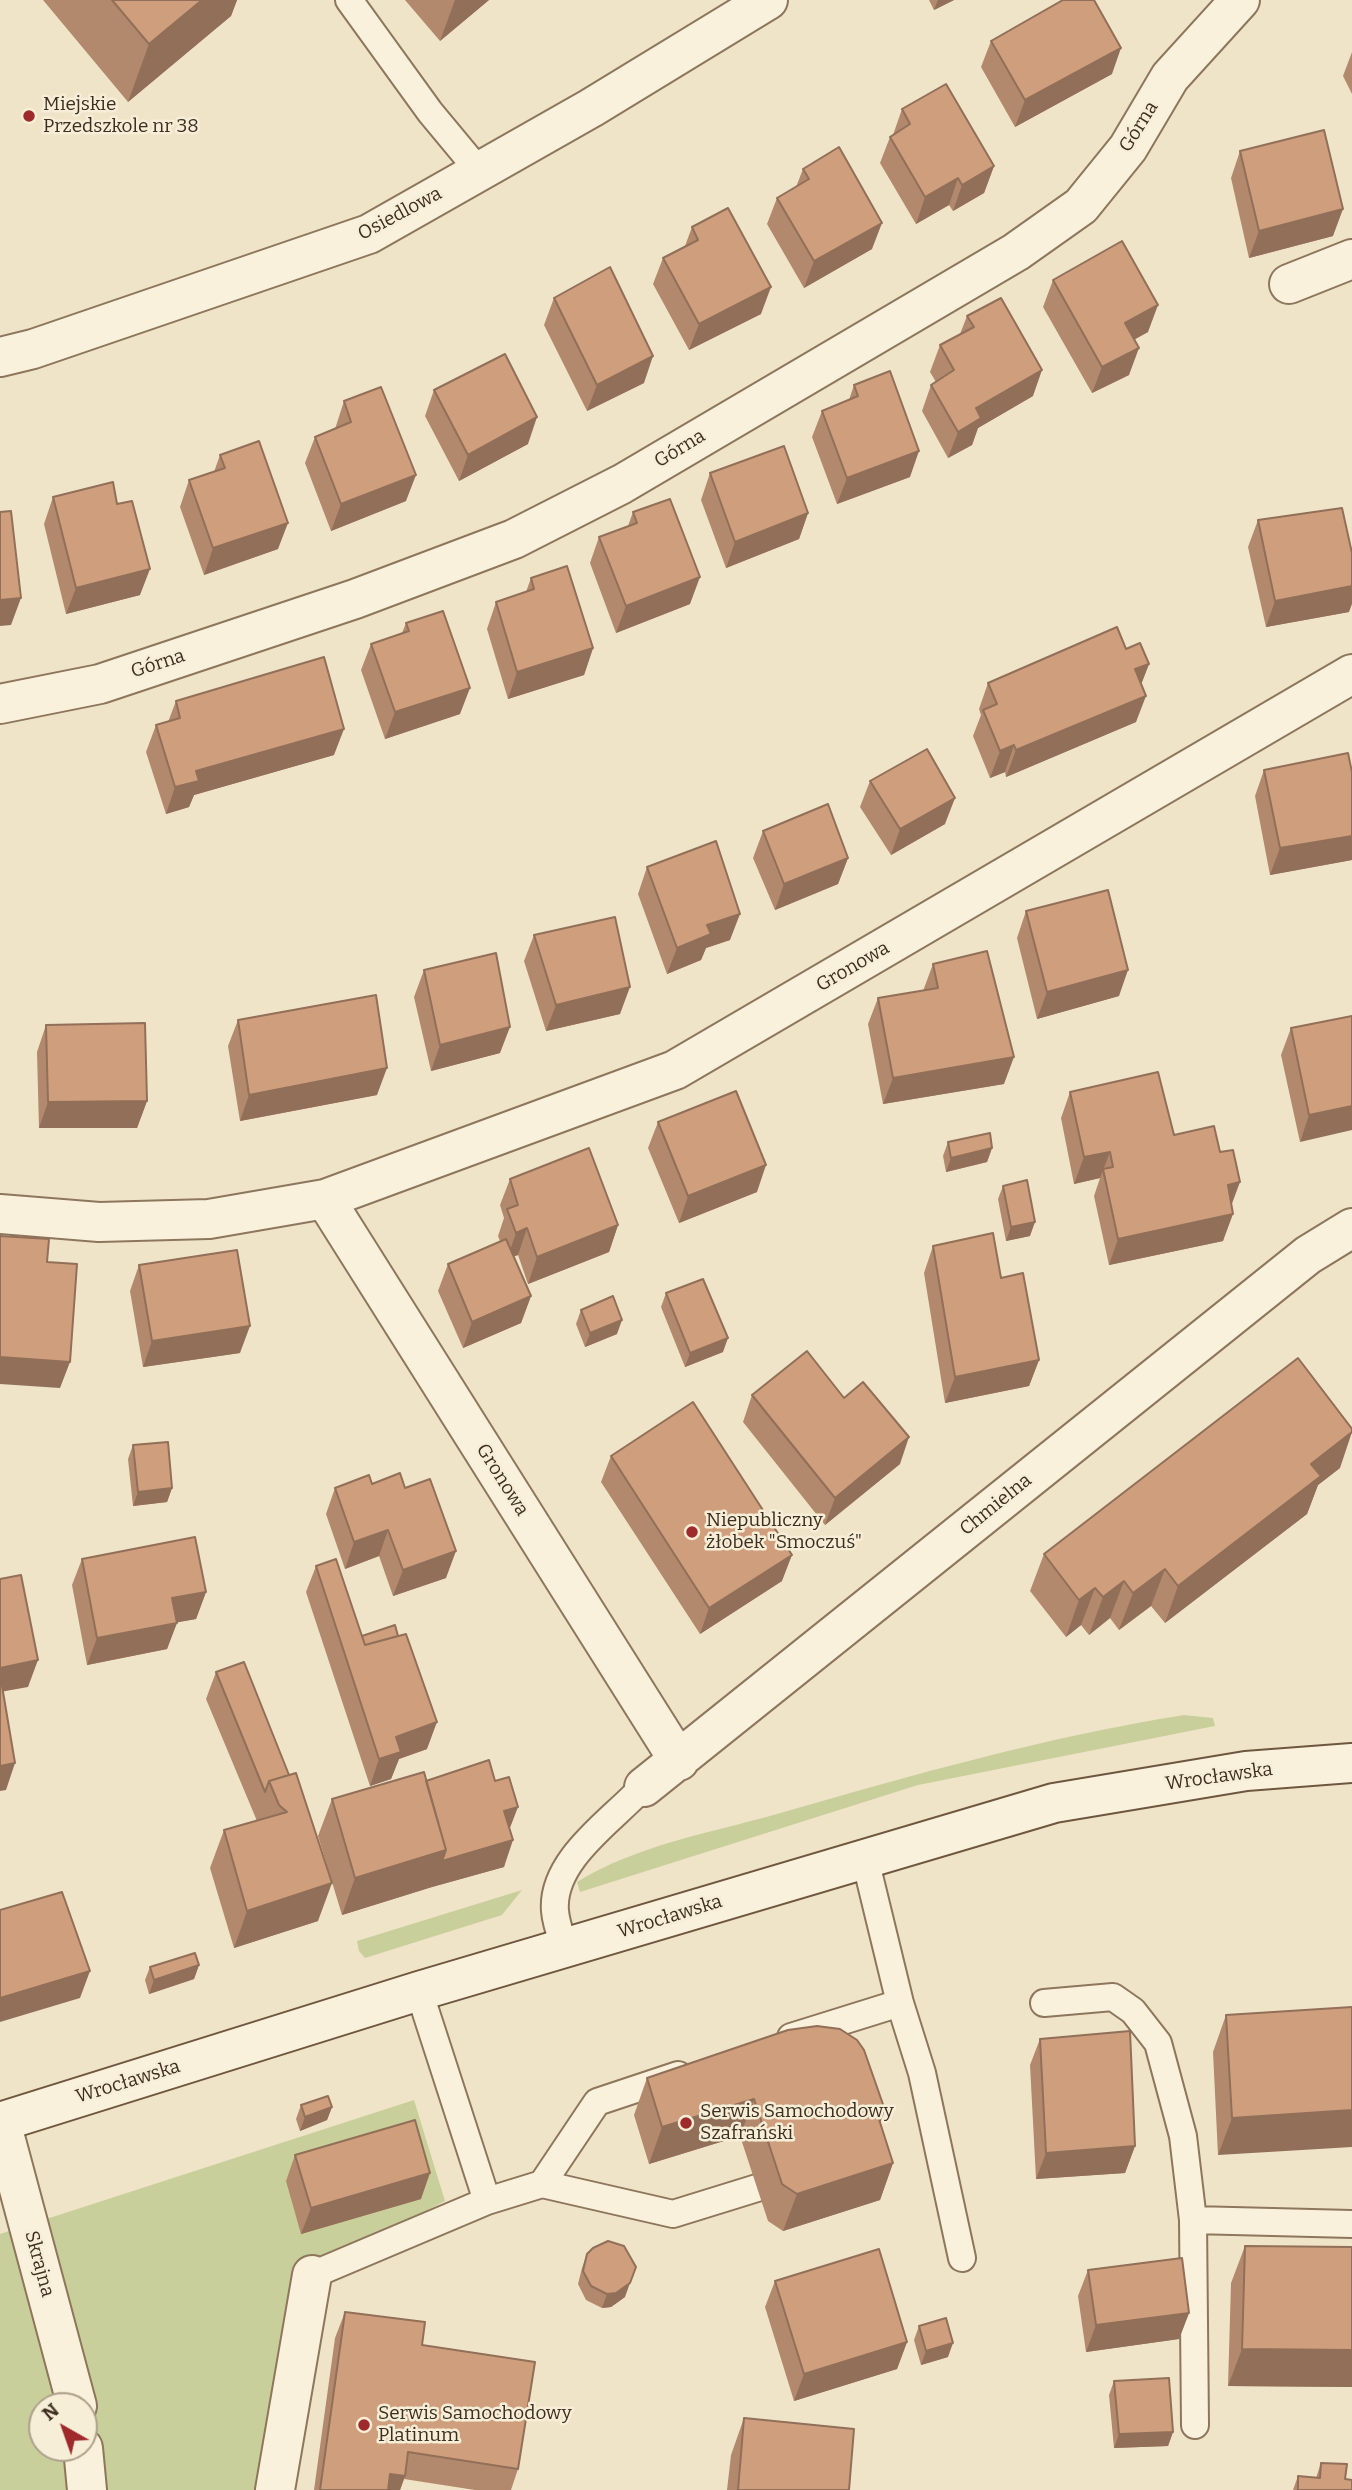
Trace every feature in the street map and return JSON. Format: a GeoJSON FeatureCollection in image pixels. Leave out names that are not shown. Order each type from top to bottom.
{"type":"FeatureCollection","features":[{"type":"Feature","properties":{"kind":"street","name":"Osiedlowa"},"geometry":{"type":"LineString","coordinates":[[0,357],[33,349],[369,234],[591,108],[768,0]]}},
{"type":"Feature","properties":{"kind":"street","name":"Górna"},"geometry":{"type":"LineString","coordinates":[[0,704],[100,684],[355,599],[514,539],[622,484],[1016,251],[1081,206],[1128,148],[1170,77],[1240,0]]}},
{"type":"Feature","properties":{"kind":"street"},"geometry":{"type":"LineString","coordinates":[[1289,284],[1352,259]]}},
{"type":"Feature","properties":{"kind":"street","name":"Gronowa"},"geometry":{"type":"LineString","coordinates":[[0,1214],[99,1222],[209,1219],[325,1199],[675,1070],[1352,674]]}},
{"type":"Feature","properties":{"kind":"street","name":"Gronowa"},"geometry":{"type":"LineString","coordinates":[[325,1199],[679,1761]]}},
{"type":"Feature","properties":{"kind":"street","name":"Chmielna"},"geometry":{"type":"LineString","coordinates":[[638,1792],[1256,1296],[1308,1255],[1352,1228]]}},
{"type":"Feature","properties":{"kind":"street","name":"Wrocławska"},"geometry":{"type":"LineString","coordinates":[[0,2122],[419,1991],[1054,1803],[1246,1771],[1352,1763]]}},
{"type":"Feature","properties":{"kind":"street","name":"Skrajna"},"geometry":{"type":"LineString","coordinates":[[0,2122],[73,2392]]}},
{"type":"Feature","properties":{"kind":"street"},"geometry":{"type":"LineString","coordinates":[[275,2490],[312,2275]]}},
{"type":"Feature","properties":{"kind":"street"},"geometry":{"type":"LineString","coordinates":[[84,2462],[86,2490]]}},
{"type":"Feature","properties":{"kind":"lane"},"geometry":{"type":"LineString","coordinates":[[349,0],[430,112],[479,172]]}},
{"type":"Feature","properties":{"kind":"lane","name":"Chmielna"},"geometry":{"type":"LineString","coordinates":[[565,1948],[555,1909],[562,1876],[585,1846],[638,1792]]}},
{"type":"Feature","properties":{"kind":"lane"},"geometry":{"type":"LineString","coordinates":[[865,1859],[900,2003],[922,2073],[962,2258]]}},
{"type":"Feature","properties":{"kind":"lane"},"geometry":{"type":"LineString","coordinates":[[419,1991],[487,2201]]}},
{"type":"Feature","properties":{"kind":"lane"},"geometry":{"type":"LineString","coordinates":[[1044,2003],[1113,1997],[1133,2011],[1158,2043],[1183,2136],[1193,2220],[1195,2425]]}},
{"type":"Feature","properties":{"kind":"lane"},"geometry":{"type":"LineString","coordinates":[[767,2045],[900,2003]]}},
{"type":"Feature","properties":{"kind":"lane"},"geometry":{"type":"LineString","coordinates":[[542,2184],[597,2102],[702,2067]]}},
{"type":"Feature","properties":{"kind":"lane"},"geometry":{"type":"LineString","coordinates":[[312,2275],[487,2201],[542,2184],[673,2214],[757,2188]]}},
{"type":"Feature","properties":{"kind":"lane"},"geometry":{"type":"LineString","coordinates":[[1193,2220],[1352,2224]]}},
{"type":"Feature","properties":{"kind":"green space"},"geometry":{"type":"Polygon","coordinates":[[[1184,1715],[1213,1718],[1215,1726],[918,1785],[580,1892],[577,1882],[624,1858],[649,1849],[878,1785],[1081,1734],[1184,1715]]]}},
{"type":"Feature","properties":{"kind":"green space"},"geometry":{"type":"Polygon","coordinates":[[[522,1890],[502,1915],[365,1958],[359,1951],[357,1941],[522,1890]]]}},
{"type":"Feature","properties":{"kind":"green space"},"geometry":{"type":"Polygon","coordinates":[[[414,2100],[445,2201],[320,2267],[282,2490],[0,2490],[0,2234],[414,2100]]]}},
{"type":"Feature","properties":{"kind":"building"},"geometry":{"type":"Polygon","coordinates":[[[112,0],[202,0],[149,44],[112,0]]]}},
{"type":"Feature","properties":{"kind":"building"},"geometry":{"type":"Polygon","coordinates":[[[1063,0],[1094,0],[1121,48],[1025,100],[991,41],[1063,0]]]}},
{"type":"Feature","properties":{"kind":"building"},"geometry":{"type":"Polygon","coordinates":[[[946,84],[994,166],[962,185],[958,178],[925,197],[890,137],[910,124],[902,109],[946,84]]]}},
{"type":"Feature","properties":{"kind":"building"},"geometry":{"type":"Polygon","coordinates":[[[1324,130],[1343,209],[1259,231],[1240,151],[1324,130]]]}},
{"type":"Feature","properties":{"kind":"building"},"geometry":{"type":"Polygon","coordinates":[[[839,147],[882,223],[814,261],[777,198],[809,179],[803,169],[839,147]]]}},
{"type":"Feature","properties":{"kind":"building"},"geometry":{"type":"Polygon","coordinates":[[[728,208],[771,287],[699,324],[663,258],[698,240],[692,227],[728,208]]]}},
{"type":"Feature","properties":{"kind":"building"},"geometry":{"type":"Polygon","coordinates":[[[1122,241],[1158,305],[1125,323],[1139,348],[1102,367],[1053,280],[1122,241]]]}},
{"type":"Feature","properties":{"kind":"building"},"geometry":{"type":"Polygon","coordinates":[[[610,267],[653,356],[597,385],[554,298],[610,267]]]}},
{"type":"Feature","properties":{"kind":"building"},"geometry":{"type":"Polygon","coordinates":[[[1001,298],[1042,370],[976,408],[981,418],[958,432],[931,385],[954,370],[940,345],[974,327],[967,316],[1001,298]]]}},
{"type":"Feature","properties":{"kind":"building"},"geometry":{"type":"Polygon","coordinates":[[[505,354],[537,417],[468,455],[434,390],[505,354]]]}},
{"type":"Feature","properties":{"kind":"building"},"geometry":{"type":"Polygon","coordinates":[[[890,371],[919,451],[847,478],[822,411],[858,396],[854,385],[890,371]]]}},
{"type":"Feature","properties":{"kind":"building"},"geometry":{"type":"Polygon","coordinates":[[[381,387],[416,475],[341,504],[315,437],[351,422],[344,401],[381,387]]]}},
{"type":"Feature","properties":{"kind":"building"},"geometry":{"type":"Polygon","coordinates":[[[259,441],[288,523],[213,548],[189,480],[225,468],[220,455],[259,441]]]}},
{"type":"Feature","properties":{"kind":"building"},"geometry":{"type":"Polygon","coordinates":[[[784,446],[808,513],[735,542],[710,473],[784,446]]]}},
{"type":"Feature","properties":{"kind":"building"},"geometry":{"type":"Polygon","coordinates":[[[113,482],[117,504],[132,501],[150,569],[76,588],[53,497],[113,482]]]}},
{"type":"Feature","properties":{"kind":"building"},"geometry":{"type":"Polygon","coordinates":[[[670,499],[700,577],[626,606],[599,537],[637,523],[633,512],[670,499]]]}},
{"type":"Feature","properties":{"kind":"building"},"geometry":{"type":"Polygon","coordinates":[[[1342,508],[1352,553],[1352,586],[1275,601],[1258,520],[1342,508]]]}},
{"type":"Feature","properties":{"kind":"building"},"geometry":{"type":"Polygon","coordinates":[[[11,511],[21,598],[0,600],[0,512],[11,511]]]}},
{"type":"Feature","properties":{"kind":"building"},"geometry":{"type":"Polygon","coordinates":[[[567,566],[593,648],[517,672],[496,602],[534,589],[531,578],[567,566]]]}},
{"type":"Feature","properties":{"kind":"building"},"geometry":{"type":"Polygon","coordinates":[[[443,611],[470,688],[395,712],[371,644],[409,631],[406,623],[443,611]]]}},
{"type":"Feature","properties":{"kind":"building"},"geometry":{"type":"Polygon","coordinates":[[[1117,627],[1126,649],[1140,643],[1149,664],[1135,669],[1146,696],[1016,750],[1014,745],[1000,751],[983,710],[997,704],[988,683],[1117,627]]]}},
{"type":"Feature","properties":{"kind":"building"},"geometry":{"type":"Polygon","coordinates":[[[324,657],[344,729],[196,771],[199,781],[175,787],[156,725],[180,718],[176,701],[324,657]]]}},
{"type":"Feature","properties":{"kind":"building"},"geometry":{"type":"Polygon","coordinates":[[[927,749],[955,798],[900,829],[870,781],[927,749]]]}},
{"type":"Feature","properties":{"kind":"building"},"geometry":{"type":"Polygon","coordinates":[[[1348,753],[1352,772],[1352,836],[1280,848],[1264,770],[1348,753]]]}},
{"type":"Feature","properties":{"kind":"building"},"geometry":{"type":"Polygon","coordinates":[[[828,804],[848,858],[784,884],[763,831],[828,804]]]}},
{"type":"Feature","properties":{"kind":"building"},"geometry":{"type":"Polygon","coordinates":[[[716,841],[740,914],[707,925],[711,934],[677,948],[647,867],[716,841]]]}},
{"type":"Feature","properties":{"kind":"building"},"geometry":{"type":"Polygon","coordinates":[[[1108,890],[1128,970],[1047,992],[1026,911],[1108,890]]]}},
{"type":"Feature","properties":{"kind":"building"},"geometry":{"type":"Polygon","coordinates":[[[615,917],[630,987],[556,1005],[534,935],[615,917]]]}},
{"type":"Feature","properties":{"kind":"building"},"geometry":{"type":"Polygon","coordinates":[[[987,951],[1014,1057],[893,1078],[878,998],[938,988],[933,964],[987,951]]]}},
{"type":"Feature","properties":{"kind":"building"},"geometry":{"type":"Polygon","coordinates":[[[496,953],[510,1027],[440,1045],[424,970],[496,953]]]}},
{"type":"Feature","properties":{"kind":"building"},"geometry":{"type":"Polygon","coordinates":[[[376,995],[387,1068],[249,1095],[238,1020],[376,995]]]}},
{"type":"Feature","properties":{"kind":"building"},"geometry":{"type":"Polygon","coordinates":[[[1352,1016],[1352,1106],[1309,1115],[1291,1028],[1352,1016]]]}},
{"type":"Feature","properties":{"kind":"building"},"geometry":{"type":"Polygon","coordinates":[[[145,1023],[147,1101],[48,1102],[46,1025],[145,1023]]]}},
{"type":"Feature","properties":{"kind":"building"},"geometry":{"type":"Polygon","coordinates":[[[1158,1072],[1174,1135],[1214,1126],[1220,1152],[1233,1150],[1240,1182],[1228,1185],[1233,1214],[1118,1239],[1103,1169],[1113,1167],[1110,1152],[1084,1157],[1070,1092],[1158,1072]]]}},
{"type":"Feature","properties":{"kind":"building"},"geometry":{"type":"Polygon","coordinates":[[[736,1091],[766,1165],[688,1196],[658,1122],[736,1091]]]}},
{"type":"Feature","properties":{"kind":"building"},"geometry":{"type":"Polygon","coordinates":[[[990,1133],[992,1148],[951,1158],[948,1142],[990,1133]]]}},
{"type":"Feature","properties":{"kind":"building"},"geometry":{"type":"Polygon","coordinates":[[[589,1148],[618,1225],[537,1257],[527,1228],[516,1233],[507,1209],[518,1205],[510,1179],[589,1148]]]}},
{"type":"Feature","properties":{"kind":"building"},"geometry":{"type":"Polygon","coordinates":[[[1027,1180],[1035,1222],[1011,1227],[1003,1186],[1027,1180]]]}},
{"type":"Feature","properties":{"kind":"building"},"geometry":{"type":"Polygon","coordinates":[[[993,1233],[1001,1278],[1023,1273],[1039,1360],[955,1377],[933,1246],[993,1233]]]}},
{"type":"Feature","properties":{"kind":"building"},"geometry":{"type":"Polygon","coordinates":[[[0,1236],[49,1239],[47,1262],[77,1264],[70,1362],[0,1357],[0,1236]]]}},
{"type":"Feature","properties":{"kind":"building"},"geometry":{"type":"Polygon","coordinates":[[[506,1239],[531,1296],[472,1322],[448,1264],[506,1239]]]}},
{"type":"Feature","properties":{"kind":"building"},"geometry":{"type":"Polygon","coordinates":[[[237,1250],[250,1326],[152,1341],[139,1265],[237,1250]]]}},
{"type":"Feature","properties":{"kind":"building"},"geometry":{"type":"Polygon","coordinates":[[[703,1279],[728,1338],[690,1353],[666,1293],[703,1279]]]}},
{"type":"Feature","properties":{"kind":"building"},"geometry":{"type":"Polygon","coordinates":[[[613,1296],[622,1320],[590,1333],[581,1310],[613,1296]]]}},
{"type":"Feature","properties":{"kind":"building"},"geometry":{"type":"Polygon","coordinates":[[[807,1351],[844,1398],[863,1382],[909,1437],[835,1498],[752,1395],[807,1351]]]}},
{"type":"Feature","properties":{"kind":"building"},"geometry":{"type":"Polygon","coordinates":[[[1298,1358],[1352,1429],[1352,1432],[1311,1464],[1321,1476],[1178,1586],[1165,1569],[1133,1593],[1124,1581],[1103,1597],[1095,1588],[1079,1600],[1044,1554],[1298,1358]]]}},
{"type":"Feature","properties":{"kind":"building","name":"Niepubliczny żłobek \"Smoczuś\""},"geometry":{"type":"Polygon","coordinates":[[[693,1402],[792,1555],[709,1608],[611,1456],[693,1402]]]}},
{"type":"Feature","properties":{"kind":"building"},"geometry":{"type":"Polygon","coordinates":[[[168,1442],[172,1488],[138,1492],[133,1445],[168,1442]]]}},
{"type":"Feature","properties":{"kind":"building"},"geometry":{"type":"Polygon","coordinates":[[[400,1473],[405,1488],[430,1479],[456,1551],[403,1570],[388,1530],[354,1542],[335,1488],[369,1475],[372,1484],[400,1473]]]}},
{"type":"Feature","properties":{"kind":"building"},"geometry":{"type":"Polygon","coordinates":[[[195,1537],[206,1592],[172,1598],[177,1623],[97,1638],[82,1559],[195,1537]]]}},
{"type":"Feature","properties":{"kind":"building"},"geometry":{"type":"Polygon","coordinates":[[[336,1559],[365,1645],[406,1634],[437,1722],[396,1737],[401,1752],[379,1759],[316,1566],[336,1559]]]}},
{"type":"Feature","properties":{"kind":"building"},"geometry":{"type":"Polygon","coordinates":[[[21,1575],[38,1660],[0,1668],[0,1579],[21,1575]]]}},
{"type":"Feature","properties":{"kind":"building"},"geometry":{"type":"Polygon","coordinates":[[[395,1625],[398,1636],[365,1645],[362,1636],[395,1625]]]}},
{"type":"Feature","properties":{"kind":"building"},"geometry":{"type":"Polygon","coordinates":[[[244,1662],[289,1775],[269,1781],[265,1792],[216,1672],[244,1662]]]}},
{"type":"Feature","properties":{"kind":"building"},"geometry":{"type":"Polygon","coordinates":[[[0,1674],[15,1763],[0,1766],[0,1674]]]}},
{"type":"Feature","properties":{"kind":"building"},"geometry":{"type":"Polygon","coordinates":[[[489,1760],[495,1781],[509,1777],[518,1807],[504,1811],[513,1840],[442,1861],[446,1850],[426,1781],[489,1760]]]}},
{"type":"Feature","properties":{"kind":"building"},"geometry":{"type":"Polygon","coordinates":[[[424,1772],[446,1850],[355,1878],[332,1799],[424,1772]]]}},
{"type":"Feature","properties":{"kind":"building"},"geometry":{"type":"Polygon","coordinates":[[[296,1773],[332,1883],[247,1911],[224,1830],[287,1812],[279,1805],[269,1781],[296,1773]]]}},
{"type":"Feature","properties":{"kind":"building"},"geometry":{"type":"Polygon","coordinates":[[[62,1892],[90,1971],[0,1998],[0,1910],[62,1892]]]}},
{"type":"Feature","properties":{"kind":"building"},"geometry":{"type":"Polygon","coordinates":[[[195,1953],[199,1965],[154,1980],[150,1967],[195,1953]]]}},
{"type":"Feature","properties":{"kind":"building"},"geometry":{"type":"Polygon","coordinates":[[[1352,2007],[1352,2110],[1232,2118],[1226,2015],[1352,2007]]]}},
{"type":"Feature","properties":{"kind":"building"},"geometry":{"type":"Polygon","coordinates":[[[817,2026],[840,2029],[857,2040],[864,2050],[885,2110],[877,2113],[893,2163],[797,2194],[782,2184],[754,2099],[662,2127],[647,2078],[788,2030],[817,2026]]]}},
{"type":"Feature","properties":{"kind":"building"},"geometry":{"type":"Polygon","coordinates":[[[1130,2031],[1135,2146],[1046,2153],[1040,2039],[1130,2031]]]}},
{"type":"Feature","properties":{"kind":"building"},"geometry":{"type":"Polygon","coordinates":[[[328,2096],[332,2107],[305,2117],[301,2105],[328,2096]]]}},
{"type":"Feature","properties":{"kind":"building"},"geometry":{"type":"Polygon","coordinates":[[[415,2120],[430,2173],[311,2208],[295,2155],[415,2120]]]}},
{"type":"Feature","properties":{"kind":"building"},"geometry":{"type":"Polygon","coordinates":[[[608,2241],[624,2246],[636,2267],[630,2283],[616,2293],[607,2294],[591,2286],[583,2271],[587,2254],[608,2241]]]}},
{"type":"Feature","properties":{"kind":"building"},"geometry":{"type":"Polygon","coordinates":[[[1245,2246],[1352,2247],[1352,2350],[1242,2349],[1245,2246]]]}},
{"type":"Feature","properties":{"kind":"building"},"geometry":{"type":"Polygon","coordinates":[[[879,2249],[907,2342],[804,2374],[775,2281],[879,2249]]]}},
{"type":"Feature","properties":{"kind":"building"},"geometry":{"type":"Polygon","coordinates":[[[1182,2258],[1189,2313],[1096,2325],[1088,2270],[1182,2258]]]}},
{"type":"Feature","properties":{"kind":"building"},"geometry":{"type":"Polygon","coordinates":[[[345,2312],[425,2322],[422,2345],[535,2362],[518,2469],[408,2452],[405,2476],[390,2474],[388,2490],[320,2490],[345,2312]]]}},
{"type":"Feature","properties":{"kind":"building"},"geometry":{"type":"Polygon","coordinates":[[[946,2318],[953,2343],[926,2351],[919,2326],[946,2318]]]}},
{"type":"Feature","properties":{"kind":"building"},"geometry":{"type":"Polygon","coordinates":[[[1169,2378],[1173,2432],[1119,2434],[1114,2381],[1169,2378]]]}},
{"type":"Feature","properties":{"kind":"building"},"geometry":{"type":"Polygon","coordinates":[[[744,2418],[854,2429],[849,2490],[738,2490],[744,2418]]]}},
{"type":"Feature","properties":{"kind":"building"},"geometry":{"type":"Polygon","coordinates":[[[1321,2463],[1347,2464],[1345,2479],[1352,2480],[1352,2490],[1298,2490],[1298,2476],[1320,2478],[1321,2463]]]}},
{"type":"Feature","properties":{"kind":"place","name":"Miejskie Przedszkole nr 38"},"geometry":{"type":"Point","coordinates":[29,116]}},
{"type":"Feature","properties":{"kind":"place","name":"Niepubliczny żłobek \"Smoczuś\""},"geometry":{"type":"Point","coordinates":[692,1532]}},
{"type":"Feature","properties":{"kind":"place","name":"Serwis Samochodowy Szafrański"},"geometry":{"type":"Point","coordinates":[686,2123]}},
{"type":"Feature","properties":{"kind":"place","name":"Serwis Samochodowy Platinum"},"geometry":{"type":"Point","coordinates":[364,2425]}}]}
